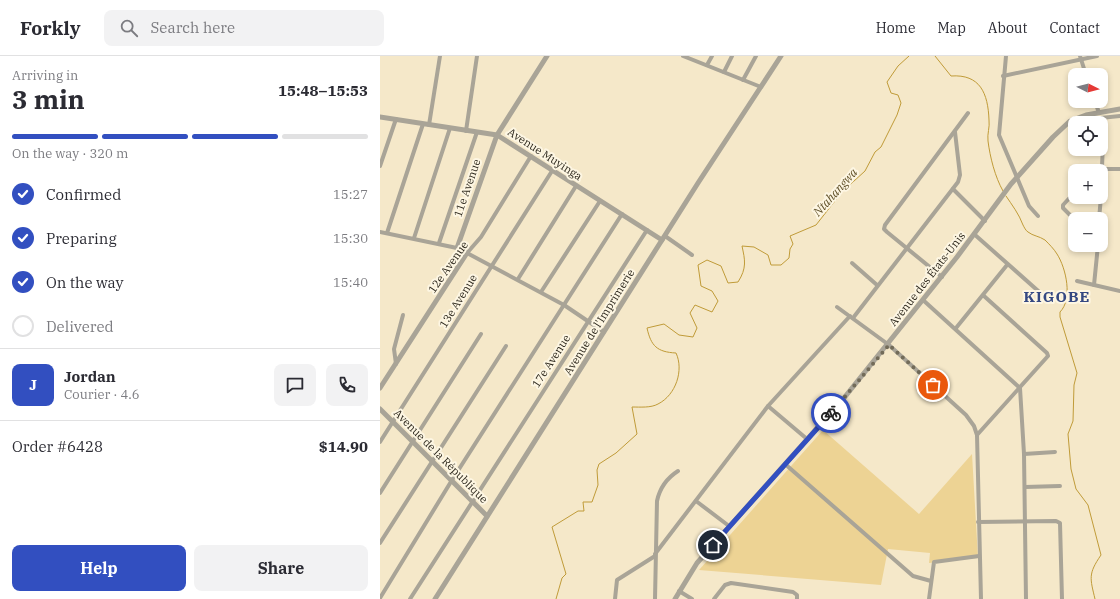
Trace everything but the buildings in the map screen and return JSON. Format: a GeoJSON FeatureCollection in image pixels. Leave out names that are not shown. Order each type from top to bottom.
{"type":"FeatureCollection","features":[{"type":"Feature","properties":{"kind":"street"},"geometry":{"type":"LineString","coordinates":[[387,233],[426,124],[440,56]]}},
{"type":"Feature","properties":{"kind":"street"},"geometry":{"type":"LineString","coordinates":[[466,131],[477,56]]}},
{"type":"Feature","properties":{"kind":"street","name":"11e Avenue"},"geometry":{"type":"LineString","coordinates":[[457,248],[496,135],[547,56]]}},
{"type":"Feature","properties":{"kind":"street"},"geometry":{"type":"LineString","coordinates":[[683,56],[689,57],[761,87]]}},
{"type":"Feature","properties":{"kind":"street"},"geometry":{"type":"LineString","coordinates":[[707,65],[712,56]]}},
{"type":"Feature","properties":{"kind":"street"},"geometry":{"type":"LineString","coordinates":[[724,72],[732,56]]}},
{"type":"Feature","properties":{"kind":"street"},"geometry":{"type":"LineString","coordinates":[[744,80],[756,56]]}},
{"type":"Feature","properties":{"kind":"street","name":"Avenue de l'Imprimerie"},"geometry":{"type":"LineString","coordinates":[[434,599],[663,238],[781,56]]}},
{"type":"Feature","properties":{"kind":"street"},"geometry":{"type":"LineString","coordinates":[[1006,56],[998,135],[1029,206],[1038,216]]}},
{"type":"Feature","properties":{"kind":"street"},"geometry":{"type":"LineString","coordinates":[[1003,76],[1080,58],[1097,56]]}},
{"type":"Feature","properties":{"kind":"street"},"geometry":{"type":"LineString","coordinates":[[1080,58],[1084,68]]}},
{"type":"Feature","properties":{"kind":"street"},"geometry":{"type":"LineString","coordinates":[[1097,108],[1099,113]]}},
{"type":"Feature","properties":{"kind":"street","name":"Avenue des États-Unis"},"geometry":{"type":"LineString","coordinates":[[1088,116],[1120,109]]}},
{"type":"Feature","properties":{"kind":"street"},"geometry":{"type":"LineString","coordinates":[[942,277],[884,229],[885,225],[968,113]]}},
{"type":"Feature","properties":{"kind":"street"},"geometry":{"type":"LineString","coordinates":[[1108,118],[1120,116]]}},
{"type":"Feature","properties":{"kind":"street","name":"Avenue Muyinga"},"geometry":{"type":"LineString","coordinates":[[380,117],[496,135],[647,230],[663,238]]}},
{"type":"Feature","properties":{"kind":"street"},"geometry":{"type":"LineString","coordinates":[[380,166],[396,119]]}},
{"type":"Feature","properties":{"kind":"street","name":"Avenue des États-Unis"},"geometry":{"type":"LineString","coordinates":[[675,599],[695,567],[729,526],[889,345],[985,221],[1011,184],[1053,137],[1068,123]]}},
{"type":"Feature","properties":{"kind":"street"},"geometry":{"type":"LineString","coordinates":[[414,238],[450,128]]}},
{"type":"Feature","properties":{"kind":"street"},"geometry":{"type":"LineString","coordinates":[[439,243],[477,132]]}},
{"type":"Feature","properties":{"kind":"street"},"geometry":{"type":"LineString","coordinates":[[615,599],[617,580],[655,555],[768,406],[851,317],[953,189],[958,182],[960,175],[955,132]]}},
{"type":"Feature","properties":{"kind":"street","name":"12e Avenue"},"geometry":{"type":"LineString","coordinates":[[380,388],[467,253],[481,236],[530,156]]}},
{"type":"Feature","properties":{"kind":"street"},"geometry":{"type":"LineString","coordinates":[[1108,170],[1120,169]]}},
{"type":"Feature","properties":{"kind":"street","name":"13e Avenue"},"geometry":{"type":"LineString","coordinates":[[380,442],[552,171]]}},
{"type":"Feature","properties":{"kind":"street"},"geometry":{"type":"LineString","coordinates":[[518,279],[576,186]]}},
{"type":"Feature","properties":{"kind":"street"},"geometry":{"type":"LineString","coordinates":[[953,189],[985,221]]}},
{"type":"Feature","properties":{"kind":"street"},"geometry":{"type":"LineString","coordinates":[[1068,200],[1063,205],[1063,208],[1068,213]]}},
{"type":"Feature","properties":{"kind":"street"},"geometry":{"type":"LineString","coordinates":[[541,292],[600,201]]}},
{"type":"Feature","properties":{"kind":"street"},"geometry":{"type":"LineString","coordinates":[[380,598],[452,480],[622,214]]}},
{"type":"Feature","properties":{"kind":"street","name":"17e Avenue"},"geometry":{"type":"LineString","coordinates":[[410,599],[647,230]]}},
{"type":"Feature","properties":{"kind":"street"},"geometry":{"type":"LineString","coordinates":[[380,232],[439,243],[457,248],[518,279],[564,305],[604,332]]}},
{"type":"Feature","properties":{"kind":"street"},"geometry":{"type":"LineString","coordinates":[[974,234],[1007,265],[1045,297]]}},
{"type":"Feature","properties":{"kind":"street"},"geometry":{"type":"LineString","coordinates":[[663,238],[692,255]]}},
{"type":"Feature","properties":{"kind":"street"},"geometry":{"type":"LineString","coordinates":[[1094,285],[1097,252]]}},
{"type":"Feature","properties":{"kind":"street"},"geometry":{"type":"LineString","coordinates":[[852,263],[877,285]]}},
{"type":"Feature","properties":{"kind":"street"},"geometry":{"type":"LineString","coordinates":[[956,328],[984,296],[1007,265]]}},
{"type":"Feature","properties":{"kind":"street"},"geometry":{"type":"LineString","coordinates":[[1077,281],[1120,292]]}},
{"type":"Feature","properties":{"kind":"street"},"geometry":{"type":"LineString","coordinates":[[977,434],[1046,360],[1048,356],[1047,353],[984,296]]}},
{"type":"Feature","properties":{"kind":"street"},"geometry":{"type":"LineString","coordinates":[[923,300],[956,328],[1020,388],[1024,454],[1026,599]]}},
{"type":"Feature","properties":{"kind":"street"},"geometry":{"type":"LineString","coordinates":[[837,307],[889,345],[966,415],[974,426],[977,434],[981,599]]}},
{"type":"Feature","properties":{"kind":"street"},"geometry":{"type":"LineString","coordinates":[[396,365],[394,349],[403,315]]}},
{"type":"Feature","properties":{"kind":"street"},"geometry":{"type":"LineString","coordinates":[[380,493],[481,334]]}},
{"type":"Feature","properties":{"kind":"street"},"geometry":{"type":"LineString","coordinates":[[380,543],[506,346]]}},
{"type":"Feature","properties":{"kind":"street"},"geometry":{"type":"LineString","coordinates":[[768,406],[807,439]]}},
{"type":"Feature","properties":{"kind":"street","name":"Avenue de la République"},"geometry":{"type":"LineString","coordinates":[[380,409],[487,516]]}},
{"type":"Feature","properties":{"kind":"street"},"geometry":{"type":"LineString","coordinates":[[1024,454],[1055,452]]}},
{"type":"Feature","properties":{"kind":"street"},"geometry":{"type":"LineString","coordinates":[[785,464],[914,577],[931,581]]}},
{"type":"Feature","properties":{"kind":"street"},"geometry":{"type":"LineString","coordinates":[[655,599],[655,555],[659,493],[670,476],[678,471]]}},
{"type":"Feature","properties":{"kind":"street"},"geometry":{"type":"LineString","coordinates":[[1024,487],[1060,486]]}},
{"type":"Feature","properties":{"kind":"street"},"geometry":{"type":"LineString","coordinates":[[696,501],[729,526]]}},
{"type":"Feature","properties":{"kind":"street"},"geometry":{"type":"LineString","coordinates":[[978,522],[1059,522],[1061,525],[1062,599]]}},
{"type":"Feature","properties":{"kind":"street"},"geometry":{"type":"LineString","coordinates":[[929,599],[935,561],[979,556]]}},
{"type":"Feature","properties":{"kind":"street"},"geometry":{"type":"LineString","coordinates":[[714,599],[729,583],[793,592],[797,595],[797,599]]}},
{"type":"Feature","properties":{"kind":"street"},"geometry":{"type":"LineString","coordinates":[[680,591],[692,599]]}},
{"type":"Feature","properties":{"kind":"shaded area"},"geometry":{"type":"Polygon","coordinates":[[[823,430],[919,514],[972,454],[978,558],[929,563],[930,553],[888,549],[881,585],[699,570],[823,430]]]}},
{"type":"Feature","properties":{"kind":"waterway","name":"Ntahangwa"},"geometry":{"type":"LineString","coordinates":[[556,599],[562,578],[566,574],[552,527],[578,511],[584,511],[583,502],[592,502],[598,485],[597,470],[599,464],[616,453],[637,434],[632,407],[649,407],[658,404],[670,395],[677,382],[679,367],[676,353],[664,351],[656,347],[653,344],[647,328],[664,324],[679,335],[693,337],[697,328],[690,313],[695,305],[712,312],[718,301],[712,291],[701,286],[698,265],[707,260],[721,266],[728,283],[738,282],[743,272],[744,260],[742,246],[754,247],[768,255],[771,265],[781,265],[789,258],[790,249],[793,244],[790,236],[816,225],[842,192],[865,171],[875,152],[881,147],[897,115],[901,103],[898,95],[891,93],[887,82],[898,66],[909,56]]}},
{"type":"Feature","properties":{"kind":"waterway"},"geometry":{"type":"LineString","coordinates":[[935,56],[951,76],[969,78],[976,82],[984,94],[987,101],[988,110],[988,138],[990,154],[995,173],[1003,191]]}},
{"type":"Feature","properties":{"kind":"waterway"},"geometry":{"type":"LineString","coordinates":[[1006,196],[1027,231],[1045,240],[1054,250],[1063,267],[1067,283],[1066,299],[1060,312],[1060,317],[1077,373],[1074,385],[1073,421],[1068,434],[1071,469],[1076,489],[1088,505],[1101,555],[1091,576],[1095,599]]}},
{"type":"Feature","properties":{"kind":"way so far"},"geometry":{"type":"LineString","coordinates":[[831,413],[889,345],[933,385]]}},
{"type":"Feature","properties":{"kind":"district","name":"KIGOBE"},"geometry":{"type":"Point","coordinates":[1057,296]}},
{"type":"Feature","properties":{"kind":"route"},"geometry":{"type":"LineString","coordinates":[[713,545],[831,413]]}}]}
